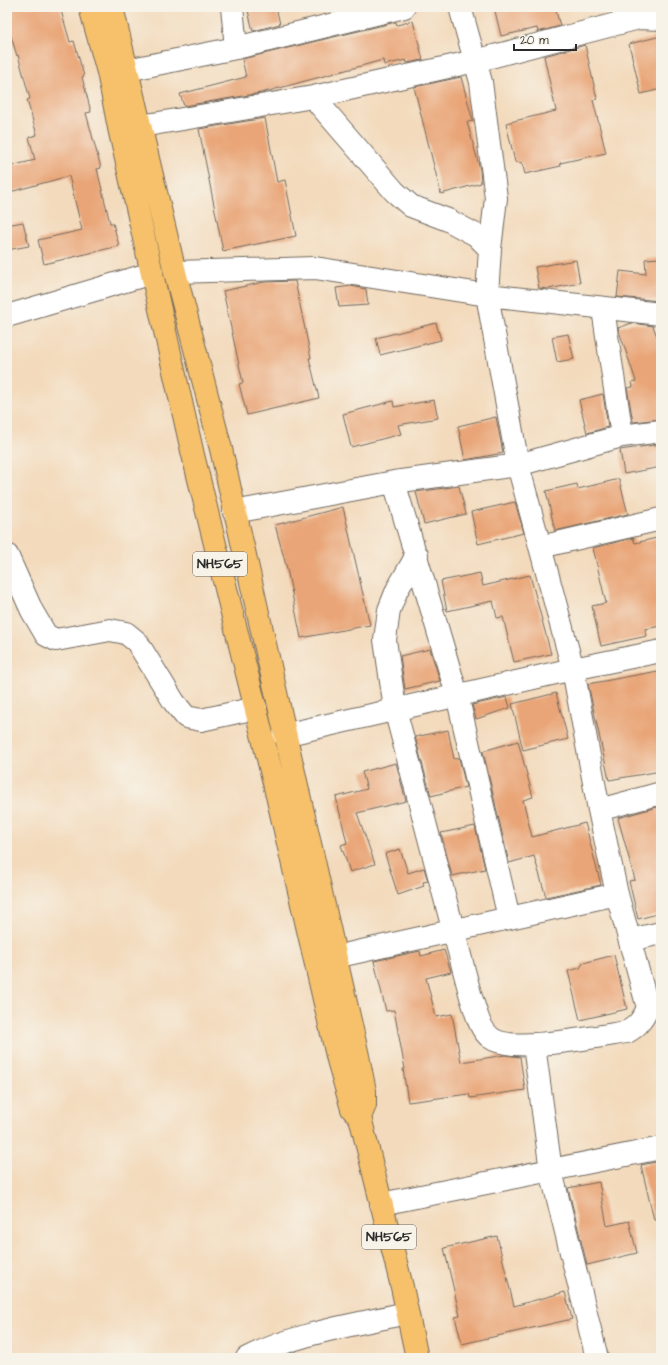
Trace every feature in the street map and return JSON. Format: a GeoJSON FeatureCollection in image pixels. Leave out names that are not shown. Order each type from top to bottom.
{"type":"FeatureCollection","features":[{"type":"Feature","properties":{"kind":"highway","name":"NH565"},"geometry":{"type":"LineString","coordinates":[[90,7],[108,72],[119,128],[193,455],[256,708],[338,1060],[352,1109],[360,1117],[408,1313],[417,1358]]}},
{"type":"Feature","properties":{"kind":"highway","name":"NH565"},"geometry":{"type":"LineString","coordinates":[[112,7],[175,272],[221,449],[335,957],[364,1091],[365,1105],[360,1117]]}},
{"type":"Feature","properties":{"kind":"street"},"geometry":{"type":"LineString","coordinates":[[232,7],[236,48]]}},
{"type":"Feature","properties":{"kind":"street"},"geometry":{"type":"LineString","coordinates":[[127,70],[236,48],[404,7]]}},
{"type":"Feature","properties":{"kind":"street"},"geometry":{"type":"LineString","coordinates":[[417,555],[397,590],[389,610],[385,640],[395,709],[471,997],[482,1028],[491,1038],[504,1044],[534,1045],[628,1032],[637,1026],[644,1017],[648,1008],[617,894],[572,669],[518,465],[487,295],[490,249],[496,198],[481,82],[460,7]]}},
{"type":"Feature","properties":{"kind":"street"},"geometry":{"type":"LineString","coordinates":[[140,126],[313,97],[475,61],[620,22],[639,18],[661,19]]}},
{"type":"Feature","properties":{"kind":"street"},"geometry":{"type":"LineString","coordinates":[[313,97],[395,192],[412,206],[448,220],[476,235],[490,249]]}},
{"type":"Feature","properties":{"kind":"street"},"geometry":{"type":"LineString","coordinates":[[175,272],[315,268],[487,295],[604,309],[661,314]]}},
{"type":"Feature","properties":{"kind":"street"},"geometry":{"type":"LineString","coordinates":[[7,316],[152,274]]}},
{"type":"Feature","properties":{"kind":"street"},"geometry":{"type":"LineString","coordinates":[[604,309],[622,436]]}},
{"type":"Feature","properties":{"kind":"street"},"geometry":{"type":"LineString","coordinates":[[234,512],[394,482],[518,465],[622,436],[661,431]]}},
{"type":"Feature","properties":{"kind":"street"},"geometry":{"type":"LineString","coordinates":[[394,482],[417,555],[457,695],[509,918]]}},
{"type":"Feature","properties":{"kind":"street"},"geometry":{"type":"LineString","coordinates":[[540,546],[661,519]]}},
{"type":"Feature","properties":{"kind":"street"},"geometry":{"type":"LineString","coordinates":[[7,555],[32,611],[46,635],[56,640],[110,630],[126,633],[137,642],[174,702],[186,716],[201,720],[256,708]]}},
{"type":"Feature","properties":{"kind":"street"},"geometry":{"type":"LineString","coordinates":[[284,735],[572,669],[661,651]]}},
{"type":"Feature","properties":{"kind":"street"},"geometry":{"type":"LineString","coordinates":[[599,810],[661,793]]}},
{"type":"Feature","properties":{"kind":"street"},"geometry":{"type":"LineString","coordinates":[[335,957],[617,894]]}},
{"type":"Feature","properties":{"kind":"street"},"geometry":{"type":"LineString","coordinates":[[630,940],[661,933]]}},
{"type":"Feature","properties":{"kind":"street"},"geometry":{"type":"LineString","coordinates":[[534,1045],[551,1171],[597,1358]]}},
{"type":"Feature","properties":{"kind":"street"},"geometry":{"type":"LineString","coordinates":[[381,1204],[661,1148]]}},
{"type":"Feature","properties":{"kind":"street"},"geometry":{"type":"LineString","coordinates":[[247,1358],[270,1347],[297,1337],[408,1313]]}},
{"type":"Feature","properties":{"kind":"building"},"geometry":{"type":"Polygon","coordinates":[[[7,7],[60,7],[70,42],[74,41],[84,76],[82,77],[91,112],[86,113],[101,168],[97,169],[110,223],[113,223],[119,246],[44,264],[38,240],[82,230],[69,176],[10,192],[7,180],[7,167],[35,160],[29,137],[37,135],[27,100],[30,99],[18,55],[17,56],[7,23],[7,7]]]}},
{"type":"Feature","properties":{"kind":"building"},"geometry":{"type":"Polygon","coordinates":[[[247,7],[276,7],[280,24],[253,31],[247,7]]]}},
{"type":"Feature","properties":{"kind":"building"},"geometry":{"type":"Polygon","coordinates":[[[494,7],[555,7],[560,26],[538,32],[537,28],[501,36],[494,7]]]}},
{"type":"Feature","properties":{"kind":"building"},"geometry":{"type":"Polygon","coordinates":[[[413,21],[423,60],[407,63],[406,60],[384,65],[383,60],[261,93],[184,106],[180,94],[246,77],[242,59],[396,22],[397,25],[413,21]]]}},
{"type":"Feature","properties":{"kind":"building"},"geometry":{"type":"Polygon","coordinates":[[[661,36],[661,89],[641,94],[629,44],[661,36]]]}},
{"type":"Feature","properties":{"kind":"building"},"geometry":{"type":"Polygon","coordinates":[[[585,45],[597,99],[593,100],[606,153],[560,163],[561,166],[525,174],[522,163],[515,162],[506,123],[556,111],[544,56],[585,45]]]}},
{"type":"Feature","properties":{"kind":"building"},"geometry":{"type":"Polygon","coordinates":[[[461,77],[473,121],[467,122],[480,169],[481,183],[441,194],[414,87],[461,77]]]}},
{"type":"Feature","properties":{"kind":"building"},"geometry":{"type":"Polygon","coordinates":[[[265,118],[277,182],[285,180],[296,236],[223,251],[199,129],[265,118]]]}},
{"type":"Feature","properties":{"kind":"building"},"geometry":{"type":"Polygon","coordinates":[[[23,222],[29,246],[7,250],[7,225],[23,222]]]}},
{"type":"Feature","properties":{"kind":"building"},"geometry":{"type":"Polygon","coordinates":[[[661,258],[661,301],[617,297],[620,271],[646,274],[645,259],[661,258]]]}},
{"type":"Feature","properties":{"kind":"building"},"geometry":{"type":"Polygon","coordinates":[[[576,260],[580,283],[548,289],[539,288],[535,267],[576,260]]]}},
{"type":"Feature","properties":{"kind":"building"},"geometry":{"type":"Polygon","coordinates":[[[295,281],[311,358],[309,358],[319,398],[247,415],[239,384],[243,383],[223,291],[264,282],[295,281]]]}},
{"type":"Feature","properties":{"kind":"building"},"geometry":{"type":"Polygon","coordinates":[[[351,286],[366,289],[368,305],[339,307],[336,288],[351,286]]]}},
{"type":"Feature","properties":{"kind":"building"},"geometry":{"type":"Polygon","coordinates":[[[436,323],[441,340],[380,355],[376,338],[436,323]]]}},
{"type":"Feature","properties":{"kind":"building"},"geometry":{"type":"Polygon","coordinates":[[[632,323],[653,326],[661,347],[661,419],[633,422],[627,388],[633,387],[632,382],[636,381],[618,328],[632,323]]]}},
{"type":"Feature","properties":{"kind":"building"},"geometry":{"type":"Polygon","coordinates":[[[568,334],[574,359],[557,362],[552,337],[568,334]]]}},
{"type":"Feature","properties":{"kind":"building"},"geometry":{"type":"Polygon","coordinates":[[[603,394],[608,427],[587,433],[579,400],[603,394]]]}},
{"type":"Feature","properties":{"kind":"building"},"geometry":{"type":"Polygon","coordinates":[[[434,400],[438,418],[398,425],[401,434],[351,447],[343,414],[393,401],[394,407],[434,400]]]}},
{"type":"Feature","properties":{"kind":"building"},"geometry":{"type":"Polygon","coordinates":[[[496,417],[503,453],[465,460],[458,426],[496,417]]]}},
{"type":"Feature","properties":{"kind":"building"},"geometry":{"type":"Polygon","coordinates":[[[661,444],[661,467],[624,474],[620,450],[661,444]]]}},
{"type":"Feature","properties":{"kind":"building"},"geometry":{"type":"Polygon","coordinates":[[[619,479],[628,514],[555,531],[546,491],[577,484],[578,489],[619,479]]]}},
{"type":"Feature","properties":{"kind":"building"},"geometry":{"type":"Polygon","coordinates":[[[459,486],[466,514],[424,524],[416,492],[459,486]]]}},
{"type":"Feature","properties":{"kind":"building"},"geometry":{"type":"Polygon","coordinates":[[[515,502],[524,533],[478,544],[471,512],[515,502]]]}},
{"type":"Feature","properties":{"kind":"building"},"geometry":{"type":"Polygon","coordinates":[[[343,507],[370,625],[301,638],[287,569],[275,525],[343,507]]]}},
{"type":"Feature","properties":{"kind":"building"},"geometry":{"type":"Polygon","coordinates":[[[661,537],[661,626],[645,629],[647,636],[601,646],[592,606],[606,603],[593,548],[633,538],[635,543],[661,537]]]}},
{"type":"Feature","properties":{"kind":"building"},"geometry":{"type":"Polygon","coordinates":[[[480,573],[483,586],[530,575],[551,654],[514,662],[503,617],[497,618],[493,601],[447,611],[441,581],[480,573]]]}},
{"type":"Feature","properties":{"kind":"building"},"geometry":{"type":"Polygon","coordinates":[[[430,649],[440,681],[405,689],[400,656],[430,649]]]}},
{"type":"Feature","properties":{"kind":"building"},"geometry":{"type":"Polygon","coordinates":[[[658,671],[661,686],[661,771],[609,780],[588,684],[658,671]]]}},
{"type":"Feature","properties":{"kind":"building"},"geometry":{"type":"Polygon","coordinates":[[[556,693],[568,739],[523,750],[512,704],[556,693]]]}},
{"type":"Feature","properties":{"kind":"building"},"geometry":{"type":"Polygon","coordinates":[[[507,697],[510,708],[476,719],[472,705],[507,697]]]}},
{"type":"Feature","properties":{"kind":"building"},"geometry":{"type":"Polygon","coordinates":[[[448,730],[454,759],[459,758],[466,787],[431,796],[415,737],[448,730]]]}},
{"type":"Feature","properties":{"kind":"building"},"geometry":{"type":"Polygon","coordinates":[[[518,741],[533,797],[523,800],[532,837],[585,823],[601,885],[546,897],[534,856],[509,863],[483,751],[518,741]]]}},
{"type":"Feature","properties":{"kind":"building"},"geometry":{"type":"Polygon","coordinates":[[[396,763],[406,801],[357,813],[375,864],[350,872],[341,845],[347,843],[336,797],[367,789],[362,772],[396,763]]]}},
{"type":"Feature","properties":{"kind":"building"},"geometry":{"type":"Polygon","coordinates":[[[657,807],[661,821],[661,913],[638,919],[629,881],[635,880],[618,818],[657,807]]]}},
{"type":"Feature","properties":{"kind":"building"},"geometry":{"type":"Polygon","coordinates":[[[475,826],[485,869],[452,876],[441,833],[475,826]]]}},
{"type":"Feature","properties":{"kind":"building"},"geometry":{"type":"Polygon","coordinates":[[[400,849],[408,873],[424,868],[428,881],[423,882],[424,886],[398,895],[385,854],[400,849]]]}},
{"type":"Feature","properties":{"kind":"building"},"geometry":{"type":"Polygon","coordinates":[[[444,950],[451,972],[426,978],[436,1017],[452,1014],[461,1062],[505,1055],[520,1057],[525,1090],[470,1098],[469,1094],[408,1102],[403,1069],[405,1069],[394,1010],[386,1011],[374,961],[420,951],[421,956],[444,950]]]}},
{"type":"Feature","properties":{"kind":"building"},"geometry":{"type":"Polygon","coordinates":[[[614,955],[627,1009],[580,1020],[568,971],[580,968],[583,963],[614,955]]]}},
{"type":"Feature","properties":{"kind":"building"},"geometry":{"type":"Polygon","coordinates":[[[661,1161],[661,1220],[654,1220],[641,1165],[661,1161]]]}},
{"type":"Feature","properties":{"kind":"building"},"geometry":{"type":"Polygon","coordinates":[[[599,1182],[607,1226],[629,1221],[637,1253],[587,1265],[568,1188],[599,1182]]]}},
{"type":"Feature","properties":{"kind":"building"},"geometry":{"type":"Polygon","coordinates":[[[497,1236],[514,1306],[565,1292],[572,1319],[462,1344],[455,1317],[460,1316],[444,1248],[497,1236]]]}}]}
